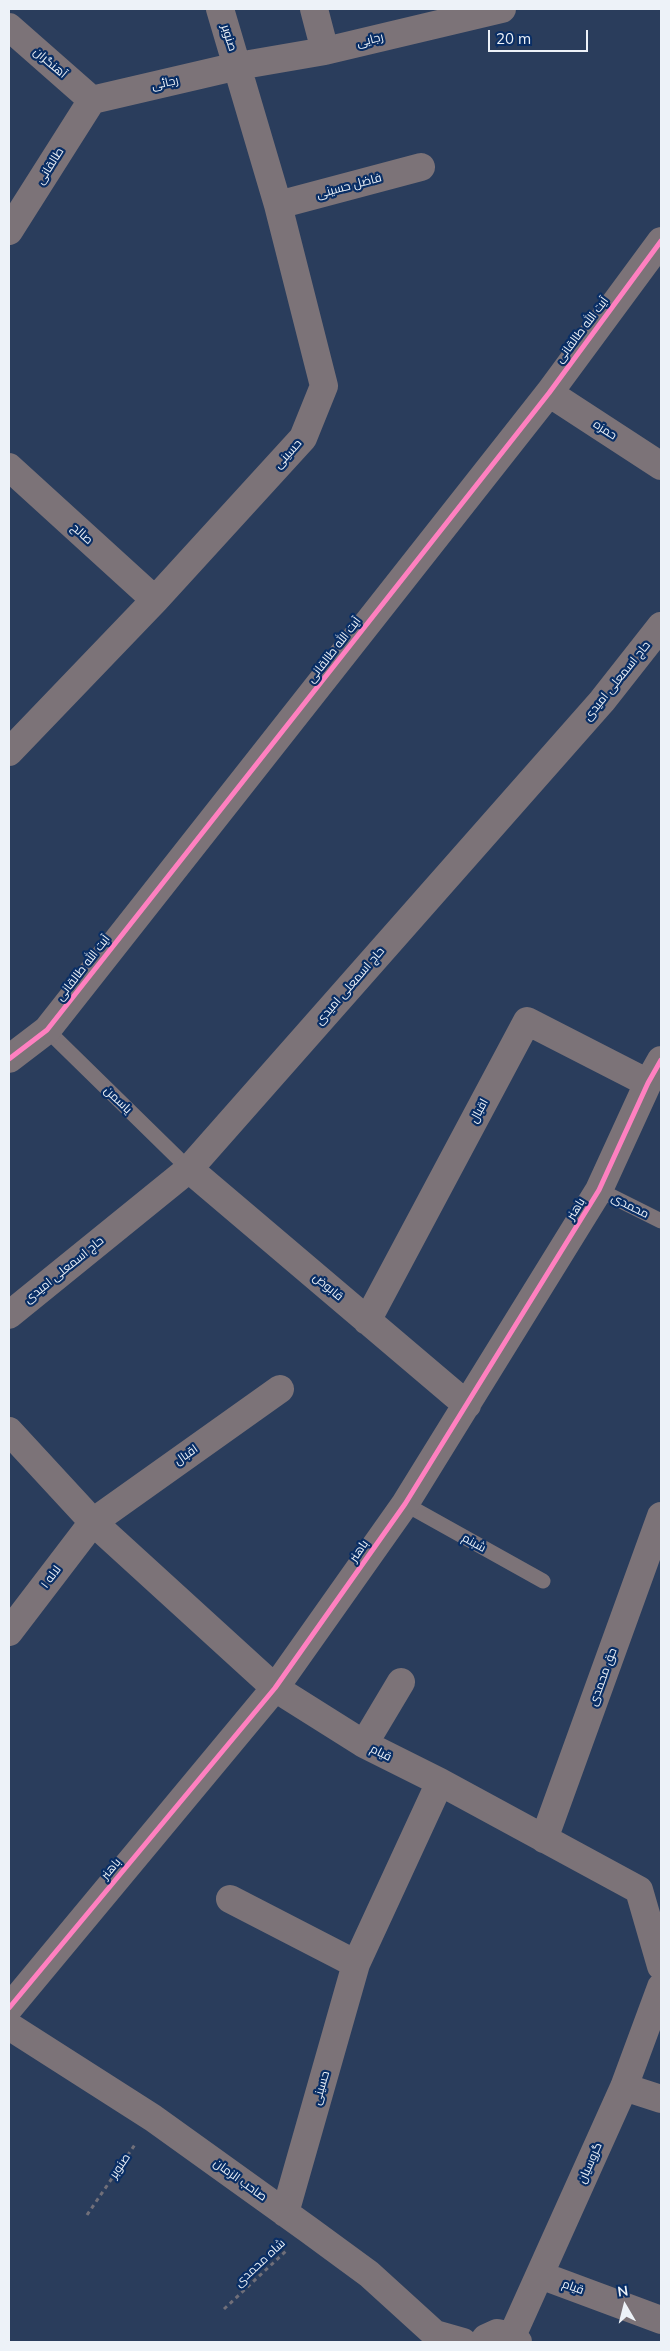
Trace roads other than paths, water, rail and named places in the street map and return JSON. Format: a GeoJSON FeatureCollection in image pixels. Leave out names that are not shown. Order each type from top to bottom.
{"type":"FeatureCollection","features":[{"type":"Feature","properties":{"kind":"street","name":"صنوبر"},"geometry":{"type":"LineString","coordinates":[[220,9],[238,66]]}},
{"type":"Feature","properties":{"kind":"street"},"geometry":{"type":"LineString","coordinates":[[314,9],[325,51]]}},
{"type":"Feature","properties":{"kind":"street","name":"رجایی"},"geometry":{"type":"LineString","coordinates":[[238,66],[325,51],[502,9]]}},
{"type":"Feature","properties":{"kind":"street","name":"آهنگران"},"geometry":{"type":"LineString","coordinates":[[9,27],[92,100]]}},
{"type":"Feature","properties":{"kind":"street","name":"رجائی"},"geometry":{"type":"LineString","coordinates":[[92,100],[238,66]]}},
{"type":"Feature","properties":{"kind":"street","name":"حسینی"},"geometry":{"type":"LineString","coordinates":[[9,752],[155,600],[303,438],[324,386],[278,205],[238,66]]}},
{"type":"Feature","properties":{"kind":"street","name":"طالقانی"},"geometry":{"type":"LineString","coordinates":[[10,228],[92,100]]}},
{"type":"Feature","properties":{"kind":"street","name":"فاضل حسینی"},"geometry":{"type":"LineString","coordinates":[[278,205],[421,167]]}},
{"type":"Feature","properties":{"kind":"street","name":"آیت الله طالقانی"},"geometry":{"type":"LineString","coordinates":[[9,1059],[47,1030],[548,393],[661,241]]}},
{"type":"Feature","properties":{"kind":"street","name":"حمزه"},"geometry":{"type":"LineString","coordinates":[[548,393],[661,466]]}},
{"type":"Feature","properties":{"kind":"street","name":"صالح"},"geometry":{"type":"LineString","coordinates":[[9,467],[155,600]]}},
{"type":"Feature","properties":{"kind":"street","name":"حاج اسمعلی امیدی"},"geometry":{"type":"LineString","coordinates":[[9,1314],[189,1169],[595,708],[661,626]]}},
{"type":"Feature","properties":{"kind":"street","name":"اقبال"},"geometry":{"type":"LineString","coordinates":[[367,1321],[527,1021],[655,1072]]}},
{"type":"Feature","properties":{"kind":"street","name":"باهنر"},"geometry":{"type":"LineString","coordinates":[[9,2008],[275,1688],[405,1504],[599,1190],[655,1072]]}},
{"type":"Feature","properties":{"kind":"street","name":"قابوض"},"geometry":{"type":"LineString","coordinates":[[189,1169],[467,1405]]}},
{"type":"Feature","properties":{"kind":"street","name":"اقبال"},"geometry":{"type":"LineString","coordinates":[[93,1522],[280,1388]]}},
{"type":"Feature","properties":{"kind":"street"},"geometry":{"type":"LineString","coordinates":[[9,1431],[93,1522]]}},
{"type":"Feature","properties":{"kind":"street","name":"حق محمدی"},"geometry":{"type":"LineString","coordinates":[[544,1839],[661,1516]]}},
{"type":"Feature","properties":{"kind":"street","name":"لاله ۱"},"geometry":{"type":"LineString","coordinates":[[9,1632],[93,1522]]}},
{"type":"Feature","properties":{"kind":"street","name":"قیام"},"geometry":{"type":"LineString","coordinates":[[93,1522],[275,1688],[364,1744],[440,1782],[639,1890],[661,1966]]}},
{"type":"Feature","properties":{"kind":"street"},"geometry":{"type":"LineString","coordinates":[[364,1744],[401,1682]]}},
{"type":"Feature","properties":{"kind":"street","name":"حسینی"},"geometry":{"type":"LineString","coordinates":[[285,2213],[356,1964],[440,1782]]}},
{"type":"Feature","properties":{"kind":"street"},"geometry":{"type":"LineString","coordinates":[[230,1899],[356,1964]]}},
{"type":"Feature","properties":{"kind":"street","name":"گروسیان"},"geometry":{"type":"LineString","coordinates":[[515,2339],[540,2275],[624,2087],[661,1987]]}},
{"type":"Feature","properties":{"kind":"street","name":"صاحب الزمان"},"geometry":{"type":"LineString","coordinates":[[9,2026],[153,2118],[309,2230],[369,2274],[435,2338],[463,2342]]}},
{"type":"Feature","properties":{"kind":"street"},"geometry":{"type":"LineString","coordinates":[[624,2087],[661,2099]]}},
{"type":"Feature","properties":{"kind":"street","name":"قیام"},"geometry":{"type":"LineString","coordinates":[[540,2275],[661,2320]]}},
{"type":"Feature","properties":{"kind":"street"},"geometry":{"type":"LineString","coordinates":[[483,2342],[486,2338],[497,2333],[515,2339]]}},
{"type":"Feature","properties":{"kind":"lane","name":"یاسمن"},"geometry":{"type":"LineString","coordinates":[[47,1030],[189,1169]]}},
{"type":"Feature","properties":{"kind":"lane","name":"محمدی"},"geometry":{"type":"LineString","coordinates":[[599,1190],[661,1221]]}},
{"type":"Feature","properties":{"kind":"lane","name":"شبنم"},"geometry":{"type":"LineString","coordinates":[[405,1504],[543,1581]]}}]}
